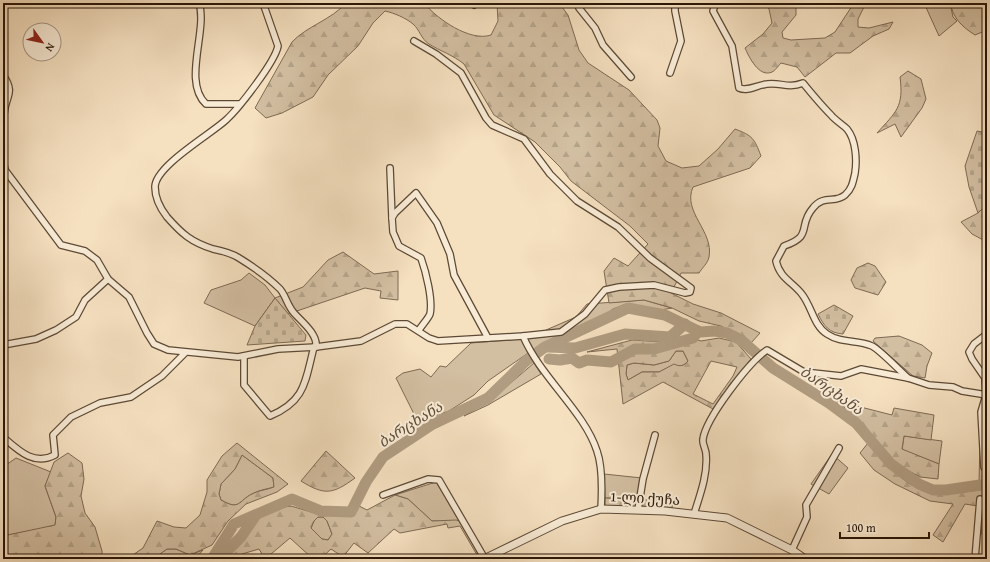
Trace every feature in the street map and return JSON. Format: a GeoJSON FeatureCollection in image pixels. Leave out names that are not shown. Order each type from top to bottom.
{"type":"FeatureCollection","features":[{"type":"Feature","properties":{"kind":"street"},"geometry":{"type":"LineString","coordinates":[[199,3],[200,29],[195,70],[200,99],[206,104],[239,104]]}},
{"type":"Feature","properties":{"kind":"street"},"geometry":{"type":"LineString","coordinates":[[244,356],[244,385],[270,416],[286,409],[306,383],[316,344],[310,330],[288,305],[280,289],[229,252],[200,244],[182,234],[161,210],[155,196],[154,185],[171,161],[227,119],[261,77],[277,52],[278,46],[263,3]]}},
{"type":"Feature","properties":{"kind":"street"},"geometry":{"type":"LineString","coordinates":[[577,3],[579,8],[595,28],[603,45],[631,77]]}},
{"type":"Feature","properties":{"kind":"street"},"geometry":{"type":"LineString","coordinates":[[670,73],[681,41],[675,11],[675,3]]}},
{"type":"Feature","properties":{"kind":"street"},"geometry":{"type":"LineString","coordinates":[[721,3],[715,5],[713,11],[732,46],[739,88],[744,90],[769,84],[792,87],[803,83],[832,117],[848,130],[854,145],[856,165],[852,186],[845,196],[836,199],[823,199],[813,207],[806,217],[802,237],[796,242],[784,246],[776,260],[780,273],[801,293],[809,304],[816,323],[827,334],[840,341],[872,346],[908,378]]}},
{"type":"Feature","properties":{"kind":"street"},"geometry":{"type":"LineString","coordinates":[[3,160],[5,170],[61,245],[85,251],[97,260],[108,279],[129,297],[147,334],[154,344],[168,350],[185,353],[238,357],[278,349],[315,347],[361,341],[394,324],[407,324],[419,330],[429,338],[438,341],[523,336],[561,332],[585,314],[605,290],[619,287],[654,285],[685,293],[690,292],[691,288],[650,258],[618,226],[578,201],[550,174],[520,136],[492,125],[486,118],[461,73],[414,40]]}},
{"type":"Feature","properties":{"kind":"street"},"geometry":{"type":"LineString","coordinates":[[3,76],[8,82],[10,93],[4,113],[3,150]]}},
{"type":"Feature","properties":{"kind":"street"},"geometry":{"type":"LineString","coordinates":[[390,168],[393,232],[399,246],[421,258],[424,269],[430,303],[430,315],[419,330]]}},
{"type":"Feature","properties":{"kind":"street"},"geometry":{"type":"LineString","coordinates":[[392,218],[395,213],[416,193],[437,223],[450,254],[454,275],[488,338]]}},
{"type":"Feature","properties":{"kind":"street"},"geometry":{"type":"LineString","coordinates":[[3,345],[36,339],[56,330],[76,317],[85,300],[108,279]]}},
{"type":"Feature","properties":{"kind":"street"},"geometry":{"type":"LineString","coordinates":[[984,467],[981,412],[986,395],[985,378],[969,352],[974,344],[987,334]]}},
{"type":"Feature","properties":{"kind":"street"},"geometry":{"type":"LineString","coordinates":[[523,336],[529,350],[538,364],[582,422],[598,452],[602,482],[601,509]]}},
{"type":"Feature","properties":{"kind":"street"},"geometry":{"type":"LineString","coordinates":[[694,514],[704,481],[706,453],[703,439],[717,410],[757,357],[767,350],[804,372],[841,376],[861,369],[908,378],[929,385],[953,387],[962,392],[986,395]]}},
{"type":"Feature","properties":{"kind":"street"},"geometry":{"type":"LineString","coordinates":[[3,438],[19,451],[36,460],[48,459],[55,455],[53,435],[71,417],[100,404],[131,397],[162,376],[185,353]]}},
{"type":"Feature","properties":{"kind":"street"},"geometry":{"type":"LineString","coordinates":[[638,510],[643,479],[655,435]]}},
{"type":"Feature","properties":{"kind":"street"},"geometry":{"type":"LineString","coordinates":[[792,550],[807,517],[806,505],[839,448]]}},
{"type":"Feature","properties":{"kind":"street"},"geometry":{"type":"LineString","coordinates":[[383,496],[428,478],[439,480],[484,559]]}},
{"type":"Feature","properties":{"kind":"street"},"geometry":{"type":"LineString","coordinates":[[975,559],[980,499]]}},
{"type":"Feature","properties":{"kind":"street","name":"1-ლი ქუჩა"},"geometry":{"type":"LineString","coordinates":[[484,559],[562,521],[601,509],[638,510],[727,518],[792,550],[805,559]]}},
{"type":"Feature","properties":{"kind":"green space"},"geometry":{"type":"Polygon","coordinates":[[[346,3],[424,3],[437,16],[454,28],[474,35],[483,36],[491,35],[498,21],[497,3],[559,3],[568,15],[579,50],[588,63],[629,90],[657,120],[660,128],[658,146],[666,161],[682,168],[699,166],[718,149],[735,129],[752,138],[757,145],[761,156],[750,168],[693,187],[691,196],[692,205],[707,239],[709,257],[699,273],[681,273],[671,293],[693,304],[721,313],[760,333],[751,343],[721,326],[699,321],[672,308],[644,300],[609,303],[604,271],[614,258],[628,266],[648,244],[630,226],[571,181],[560,167],[535,142],[494,115],[464,64],[429,44],[424,40],[413,24],[400,16],[385,11],[373,23],[358,46],[328,75],[313,97],[282,113],[266,118],[255,108],[292,42],[298,36],[340,9],[346,3]]]}},
{"type":"Feature","properties":{"kind":"green space"},"geometry":{"type":"Polygon","coordinates":[[[763,3],[796,3],[796,15],[782,32],[783,38],[791,40],[825,38],[835,32],[854,3],[866,3],[858,19],[858,27],[869,28],[893,22],[889,29],[873,36],[850,53],[836,53],[805,77],[797,67],[781,63],[775,70],[767,73],[755,66],[745,48],[763,34],[772,23],[769,9],[763,3]]]}},
{"type":"Feature","properties":{"kind":"green space"},"geometry":{"type":"Polygon","coordinates":[[[924,3],[950,3],[953,17],[957,21],[939,36],[924,3]]]}},
{"type":"Feature","properties":{"kind":"green space"},"geometry":{"type":"Polygon","coordinates":[[[950,3],[987,3],[987,30],[975,35],[970,32],[956,18],[950,3]]]}},
{"type":"Feature","properties":{"kind":"green space"},"geometry":{"type":"Polygon","coordinates":[[[908,71],[921,79],[926,99],[922,108],[901,137],[895,124],[877,133],[894,114],[897,108],[901,95],[900,77],[908,71]]]}},
{"type":"Feature","properties":{"kind":"green space"},"geometry":{"type":"Polygon","coordinates":[[[977,131],[987,133],[987,204],[978,213],[969,187],[965,166],[977,131]]]}},
{"type":"Feature","properties":{"kind":"green space"},"geometry":{"type":"Polygon","coordinates":[[[987,204],[987,242],[972,234],[961,222],[978,213],[987,204]]]}},
{"type":"Feature","properties":{"kind":"green space"},"geometry":{"type":"Polygon","coordinates":[[[343,252],[374,274],[398,271],[398,300],[380,298],[381,291],[365,288],[288,314],[275,298],[303,287],[328,260],[343,252]]]}},
{"type":"Feature","properties":{"kind":"green space"},"geometry":{"type":"Polygon","coordinates":[[[868,263],[875,266],[886,282],[878,295],[855,288],[851,280],[857,268],[868,263]]]}},
{"type":"Feature","properties":{"kind":"green space"},"geometry":{"type":"Polygon","coordinates":[[[249,273],[265,285],[275,298],[255,326],[204,303],[211,290],[241,280],[249,273]]]}},
{"type":"Feature","properties":{"kind":"green space"},"geometry":{"type":"Polygon","coordinates":[[[275,298],[306,335],[305,341],[247,345],[255,326],[275,298]]]}},
{"type":"Feature","properties":{"kind":"green space"},"geometry":{"type":"Polygon","coordinates":[[[644,300],[672,308],[655,311],[645,307],[626,304],[613,309],[599,319],[541,344],[488,381],[474,395],[449,411],[418,422],[396,378],[403,373],[420,369],[431,377],[440,366],[446,367],[471,343],[545,337],[546,330],[576,317],[587,304],[644,300]]]}},
{"type":"Feature","properties":{"kind":"green space"},"geometry":{"type":"Polygon","coordinates":[[[834,305],[853,316],[843,334],[834,332],[828,328],[822,322],[818,314],[834,305]]]}},
{"type":"Feature","properties":{"kind":"green space"},"geometry":{"type":"Polygon","coordinates":[[[687,336],[701,341],[719,338],[736,342],[751,359],[713,409],[663,382],[623,404],[617,349],[587,352],[632,340],[664,342],[687,336]],[[676,351],[669,361],[654,365],[634,363],[627,365],[626,374],[628,380],[642,372],[659,372],[674,364],[682,366],[688,361],[683,351],[676,351]],[[711,361],[693,394],[713,404],[733,376],[737,367],[711,361]]]}},
{"type":"Feature","properties":{"kind":"green space"},"geometry":{"type":"Polygon","coordinates":[[[899,336],[922,345],[932,353],[927,366],[925,378],[913,376],[873,341],[875,338],[899,336]]]}},
{"type":"Feature","properties":{"kind":"green space"},"geometry":{"type":"Polygon","coordinates":[[[676,351],[683,351],[688,361],[685,364],[680,366],[674,365],[659,372],[642,372],[628,380],[626,374],[627,365],[634,363],[654,365],[669,361],[676,351]]]}},
{"type":"Feature","properties":{"kind":"green space"},"geometry":{"type":"Polygon","coordinates":[[[534,363],[541,374],[488,405],[464,416],[492,399],[534,363]]]}},
{"type":"Feature","properties":{"kind":"green space"},"geometry":{"type":"Polygon","coordinates":[[[837,401],[892,415],[894,408],[934,415],[931,440],[904,436],[902,449],[939,464],[938,479],[920,477],[898,465],[860,421],[837,401]]]}},
{"type":"Feature","properties":{"kind":"green space"},"geometry":{"type":"Polygon","coordinates":[[[904,436],[942,441],[939,464],[902,450],[904,436]]]}},
{"type":"Feature","properties":{"kind":"green space"},"geometry":{"type":"Polygon","coordinates":[[[987,437],[987,482],[979,483],[980,438],[987,437]]]}},
{"type":"Feature","properties":{"kind":"green space"},"geometry":{"type":"Polygon","coordinates":[[[237,443],[288,484],[277,492],[246,504],[228,521],[212,545],[190,555],[176,549],[167,549],[153,559],[127,559],[143,548],[157,521],[174,527],[186,528],[200,515],[207,492],[207,480],[222,456],[237,443]],[[242,455],[235,469],[221,484],[219,494],[221,500],[232,505],[238,504],[255,493],[274,487],[273,478],[242,455]]]}},
{"type":"Feature","properties":{"kind":"green space"},"geometry":{"type":"Polygon","coordinates":[[[868,443],[896,473],[913,486],[922,490],[932,493],[946,494],[987,489],[987,534],[981,534],[984,507],[965,504],[943,542],[933,535],[953,504],[930,501],[895,484],[874,470],[860,453],[868,443]]]}},
{"type":"Feature","properties":{"kind":"green space"},"geometry":{"type":"Polygon","coordinates":[[[326,451],[355,478],[335,490],[323,491],[309,486],[301,481],[326,451]]]}},
{"type":"Feature","properties":{"kind":"green space"},"geometry":{"type":"Polygon","coordinates":[[[68,453],[82,463],[84,479],[81,496],[85,513],[95,527],[102,551],[102,559],[3,559],[3,536],[55,525],[56,517],[45,486],[54,462],[68,453]]]}},
{"type":"Feature","properties":{"kind":"green space"},"geometry":{"type":"Polygon","coordinates":[[[832,454],[848,468],[829,494],[811,484],[832,454]]]}},
{"type":"Feature","properties":{"kind":"green space"},"geometry":{"type":"Polygon","coordinates":[[[242,455],[273,478],[274,487],[255,493],[238,504],[232,505],[221,500],[219,494],[221,484],[235,469],[242,455]]]}},
{"type":"Feature","properties":{"kind":"green space"},"geometry":{"type":"Polygon","coordinates":[[[16,458],[51,472],[45,486],[56,517],[55,526],[3,536],[3,467],[16,458]]]}},
{"type":"Feature","properties":{"kind":"green space"},"geometry":{"type":"Polygon","coordinates":[[[604,474],[642,478],[638,499],[605,498],[604,474]]]}},
{"type":"Feature","properties":{"kind":"green space"},"geometry":{"type":"Polygon","coordinates":[[[436,482],[460,521],[432,521],[408,499],[395,495],[436,482]]]}},
{"type":"Feature","properties":{"kind":"green space"},"geometry":{"type":"Polygon","coordinates":[[[395,495],[408,499],[432,521],[460,521],[481,558],[469,559],[477,555],[460,526],[448,528],[447,524],[400,533],[394,529],[368,553],[354,543],[343,557],[331,549],[320,559],[313,559],[290,538],[265,559],[259,549],[242,554],[244,559],[224,559],[244,538],[258,517],[277,508],[291,506],[311,512],[347,516],[354,514],[359,506],[367,510],[395,495]],[[318,517],[314,521],[311,528],[322,539],[328,540],[332,534],[327,521],[323,517],[318,517]]]}},
{"type":"Feature","properties":{"kind":"green space"},"geometry":{"type":"Polygon","coordinates":[[[605,498],[673,501],[672,508],[605,506],[605,498]]]}},
{"type":"Feature","properties":{"kind":"green space"},"geometry":{"type":"Polygon","coordinates":[[[318,517],[323,517],[327,521],[332,534],[328,540],[322,539],[311,528],[314,521],[318,517]]]}},
{"type":"Feature","properties":{"kind":"green space"},"geometry":{"type":"Polygon","coordinates":[[[167,549],[176,549],[190,555],[203,550],[195,559],[153,559],[167,549]]]}},
{"type":"Feature","properties":{"kind":"waterway","name":"ბარცხანა"},"geometry":{"type":"LineString","coordinates":[[212,559],[234,524],[292,499],[321,511],[351,512],[366,482],[383,457],[433,424],[488,398],[526,361],[545,347],[628,308],[665,315],[700,332],[715,331],[727,333],[741,340],[773,368],[829,403],[856,423],[891,464],[919,484],[933,490],[946,490],[987,484]]}},
{"type":"Feature","properties":{"kind":"waterway","name":"ბარცხანა"},"geometry":{"type":"LineString","coordinates":[[548,347],[575,348],[625,334],[670,337],[685,324]]}},
{"type":"Feature","properties":{"kind":"waterway","name":"ბარცხანა"},"geometry":{"type":"LineString","coordinates":[[549,359],[560,360],[572,358],[579,363],[587,360],[611,362],[635,349],[654,349],[693,338],[698,331]]}},
{"type":"Feature","properties":{"kind":"waterway","name":"ბარცხანა"},"geometry":{"type":"LineString","coordinates":[[219,559],[241,537],[256,515]]}}]}
